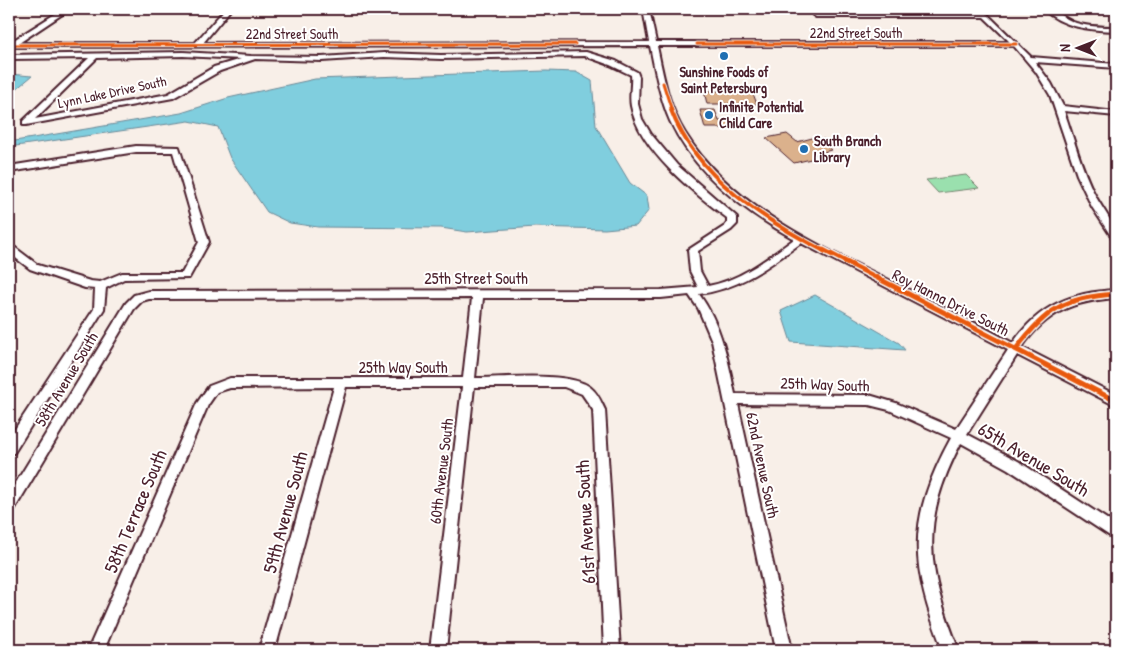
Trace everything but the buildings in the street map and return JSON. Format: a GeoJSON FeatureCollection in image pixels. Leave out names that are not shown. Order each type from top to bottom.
{"type":"FeatureCollection","features":[{"type":"Feature","properties":{"kind":"street"},"geometry":{"type":"LineString","coordinates":[[10,45],[67,9]]}},
{"type":"Feature","properties":{"kind":"street"},"geometry":{"type":"LineString","coordinates":[[96,9],[172,9]]}},
{"type":"Feature","properties":{"kind":"street"},"geometry":{"type":"LineString","coordinates":[[197,45],[228,9]]}},
{"type":"Feature","properties":{"kind":"street"},"geometry":{"type":"LineString","coordinates":[[646,9],[672,115],[689,146],[702,163],[735,194],[801,239]]}},
{"type":"Feature","properties":{"kind":"street"},"geometry":{"type":"LineString","coordinates":[[846,9],[850,15]]}},
{"type":"Feature","properties":{"kind":"street"},"geometry":{"type":"LineString","coordinates":[[910,9],[915,15]]}},
{"type":"Feature","properties":{"kind":"street"},"geometry":{"type":"LineString","coordinates":[[1046,9],[1073,26],[1116,28]]}},
{"type":"Feature","properties":{"kind":"street"},"geometry":{"type":"LineString","coordinates":[[1110,9],[1116,13]]}},
{"type":"Feature","properties":{"kind":"street"},"geometry":{"type":"LineString","coordinates":[[816,15],[915,15],[982,12],[1016,44],[1053,92],[1060,108],[1078,168],[1097,207],[1116,237]]}},
{"type":"Feature","properties":{"kind":"street","name":"22nd Street South"},"geometry":{"type":"LineString","coordinates":[[10,45],[1016,44]]}},
{"type":"Feature","properties":{"kind":"street"},"geometry":{"type":"LineString","coordinates":[[9,57],[182,54],[254,57]]}},
{"type":"Feature","properties":{"kind":"street","name":"Lynn Lake Drive South"},"geometry":{"type":"LineString","coordinates":[[95,56],[26,123],[170,96],[217,69],[254,57],[322,59],[389,55],[441,57],[503,54],[586,54],[629,70],[635,77],[634,106],[648,134],[676,170],[732,218],[732,224],[728,228],[693,250],[693,264],[699,290]]}},
{"type":"Feature","properties":{"kind":"street"},"geometry":{"type":"LineString","coordinates":[[1028,59],[1116,66]]}},
{"type":"Feature","properties":{"kind":"street"},"geometry":{"type":"LineString","coordinates":[[1060,108],[1115,116]]}},
{"type":"Feature","properties":{"kind":"street"},"geometry":{"type":"LineString","coordinates":[[9,169],[136,149],[176,149],[204,242],[186,276],[122,276],[101,286],[89,285],[34,267],[9,248]]}},
{"type":"Feature","properties":{"kind":"street","name":"25th Street South"},"geometry":{"type":"LineString","coordinates":[[138,298],[149,295],[661,294],[699,290],[728,284],[752,273],[801,239]]}},
{"type":"Feature","properties":{"kind":"street","name":"Roy Hanna Drive South"},"geometry":{"type":"LineString","coordinates":[[801,239],[1116,401]]}},
{"type":"Feature","properties":{"kind":"street"},"geometry":{"type":"LineString","coordinates":[[9,449],[98,309],[101,286]]}},
{"type":"Feature","properties":{"kind":"street","name":"62nd Avenue South"},"geometry":{"type":"LineString","coordinates":[[699,290],[703,307],[718,341],[784,650]]}},
{"type":"Feature","properties":{"kind":"street"},"geometry":{"type":"LineString","coordinates":[[951,650],[932,595],[924,552],[934,484],[943,460],[957,435],[1038,320],[1060,307],[1085,298],[1116,294]]}},
{"type":"Feature","properties":{"kind":"street","name":"60th Avenue South"},"geometry":{"type":"LineString","coordinates":[[438,650],[478,295]]}},
{"type":"Feature","properties":{"kind":"street","name":"58th Avenue South"},"geometry":{"type":"LineString","coordinates":[[9,506],[130,306],[138,298]]}},
{"type":"Feature","properties":{"kind":"street","name":"25th Way South"},"geometry":{"type":"LineString","coordinates":[[213,389],[230,383],[564,382],[578,386],[592,394]]}},
{"type":"Feature","properties":{"kind":"street","name":"59th Avenue South"},"geometry":{"type":"LineString","coordinates":[[267,650],[341,384]]}},
{"type":"Feature","properties":{"kind":"street","name":"58th Terrace South"},"geometry":{"type":"LineString","coordinates":[[96,650],[203,403],[213,389]]}},
{"type":"Feature","properties":{"kind":"street","name":"61st Avenue South"},"geometry":{"type":"LineString","coordinates":[[592,394],[599,410],[612,650]]}},
{"type":"Feature","properties":{"kind":"street","name":"25th Way South"},"geometry":{"type":"LineString","coordinates":[[731,399],[869,400],[892,406],[957,435]]}},
{"type":"Feature","properties":{"kind":"street","name":"65th Avenue South"},"geometry":{"type":"LineString","coordinates":[[957,435],[1013,465],[1116,533]]}},
{"type":"Feature","properties":{"kind":"green space"},"geometry":{"type":"Polygon","coordinates":[[[966,175],[979,188],[938,193],[926,180],[966,175]]]}},
{"type":"Feature","properties":{"kind":"water"},"geometry":{"type":"Polygon","coordinates":[[[546,71],[576,72],[592,81],[596,126],[630,183],[647,196],[649,210],[636,226],[605,229],[535,227],[467,232],[441,228],[318,227],[290,223],[267,212],[230,158],[218,127],[189,121],[9,147],[9,142],[181,113],[228,98],[315,79],[546,71]]]}},
{"type":"Feature","properties":{"kind":"water"},"geometry":{"type":"Polygon","coordinates":[[[9,74],[32,76],[9,95],[9,74]]]}},
{"type":"Feature","properties":{"kind":"water"},"geometry":{"type":"Polygon","coordinates":[[[815,295],[899,343],[905,350],[791,342],[781,311],[815,295]]]}},
{"type":"Feature","properties":{"kind":"cycle path"},"geometry":{"type":"LineString","coordinates":[[9,45],[575,44]]}},
{"type":"Feature","properties":{"kind":"cycle path"},"geometry":{"type":"LineString","coordinates":[[697,44],[1016,44]]}},
{"type":"Feature","properties":{"kind":"cycle path"},"geometry":{"type":"LineString","coordinates":[[663,83],[672,112],[684,136],[698,157],[714,176],[754,208],[801,239],[1116,401]]}},
{"type":"Feature","properties":{"kind":"cycle path"},"geometry":{"type":"LineString","coordinates":[[1016,349],[1035,324],[1055,309],[1085,298],[1116,294]]}},
{"type":"Feature","properties":{"kind":"place","name":"Sunshine Foods of Saint Petersburg"},"geometry":{"type":"Point","coordinates":[724,56]}},
{"type":"Feature","properties":{"kind":"place","name":"Infinite Potential Child Care"},"geometry":{"type":"Point","coordinates":[709,115]}},
{"type":"Feature","properties":{"kind":"place","name":"South Branch Library"},"geometry":{"type":"Point","coordinates":[804,149]}}]}
